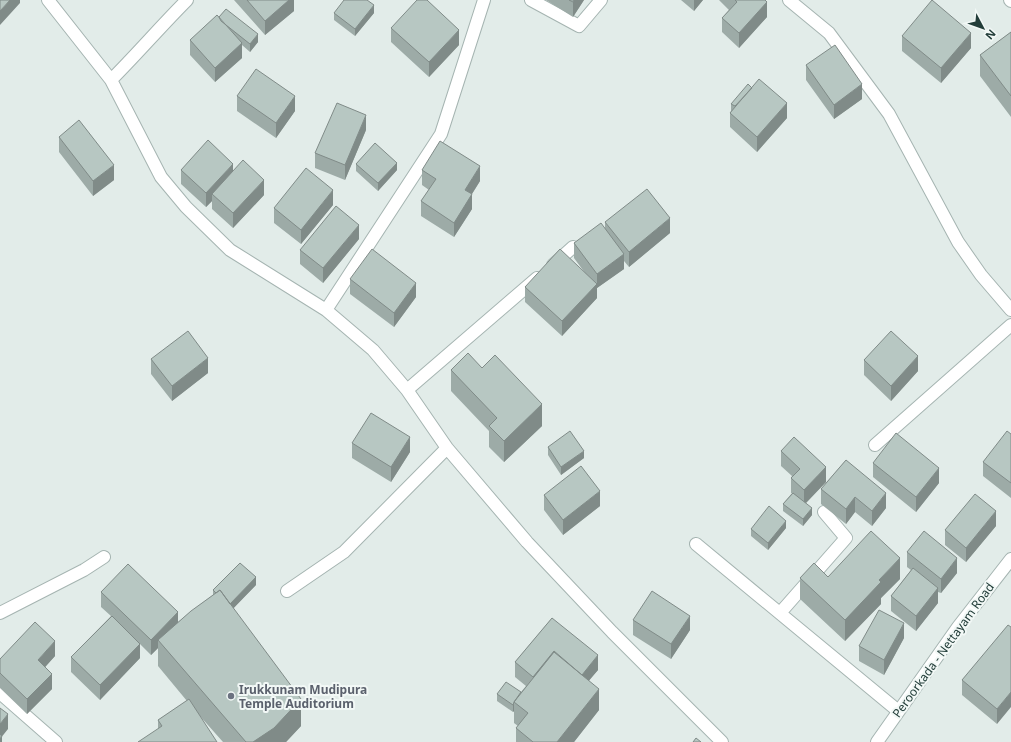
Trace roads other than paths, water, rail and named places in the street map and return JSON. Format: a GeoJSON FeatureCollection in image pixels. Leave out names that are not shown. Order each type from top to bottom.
{"type":"FeatureCollection","features":[{"type":"Feature","properties":{"kind":"street"},"geometry":{"type":"LineString","coordinates":[[48,0],[110,80],[162,177],[186,207],[230,250],[326,310],[373,350],[407,390],[447,448],[533,548],[612,632],[722,742]]}},
{"type":"Feature","properties":{"kind":"street"},"geometry":{"type":"LineString","coordinates":[[110,80],[137,55],[165,22],[187,0]]}},
{"type":"Feature","properties":{"kind":"street"},"geometry":{"type":"LineString","coordinates":[[326,310],[441,134],[484,0]]}},
{"type":"Feature","properties":{"kind":"street"},"geometry":{"type":"LineString","coordinates":[[531,0],[579,26],[601,0]]}},
{"type":"Feature","properties":{"kind":"street"},"geometry":{"type":"LineString","coordinates":[[789,0],[829,33],[889,114],[958,242],[981,275],[1011,310]]}},
{"type":"Feature","properties":{"kind":"street"},"geometry":{"type":"LineString","coordinates":[[407,390],[573,247]]}},
{"type":"Feature","properties":{"kind":"street"},"geometry":{"type":"LineString","coordinates":[[875,445],[1011,325]]}},
{"type":"Feature","properties":{"kind":"street"},"geometry":{"type":"LineString","coordinates":[[287,591],[344,552],[447,448]]}},
{"type":"Feature","properties":{"kind":"street"},"geometry":{"type":"LineString","coordinates":[[780,613],[846,538],[824,512]]}},
{"type":"Feature","properties":{"kind":"street"},"geometry":{"type":"LineString","coordinates":[[696,544],[898,710]]}},
{"type":"Feature","properties":{"kind":"street"},"geometry":{"type":"LineString","coordinates":[[0,613],[58,584],[104,557]]}},
{"type":"Feature","properties":{"kind":"street","name":"Peroorkada - Nettayam Road"},"geometry":{"type":"LineString","coordinates":[[877,742],[898,710],[958,627],[1011,559]]}},
{"type":"Feature","properties":{"kind":"street"},"geometry":{"type":"LineString","coordinates":[[0,693],[56,742]]}},
{"type":"Feature","properties":{"kind":"place","name":"Irukkunam Mudipura Temple Auditorium"},"geometry":{"type":"Point","coordinates":[231,696]}}]}
